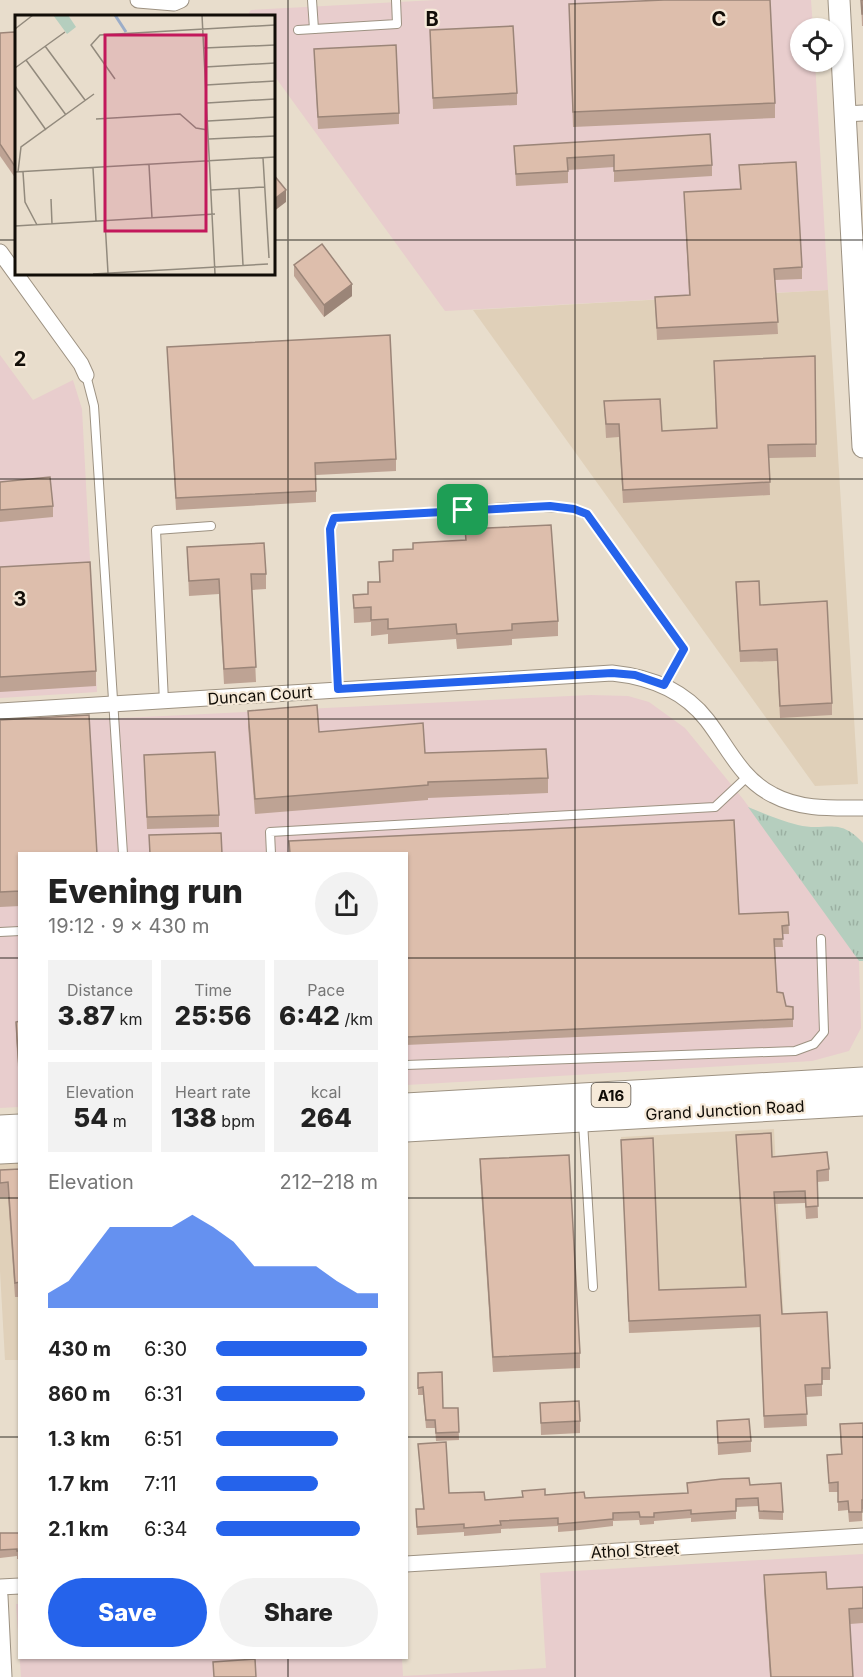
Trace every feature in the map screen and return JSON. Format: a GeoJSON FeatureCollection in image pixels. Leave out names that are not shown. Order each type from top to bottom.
{"type":"FeatureCollection","features":[{"type":"Feature","properties":{"kind":"highway"},"geometry":{"type":"LineString","coordinates":[[815,1084],[848,1072],[863,1062]]}},
{"type":"Feature","properties":{"kind":"highway","name":"Grand Junction Road"},"geometry":{"type":"LineString","coordinates":[[408,1128],[815,1084],[863,1081]]}},
{"type":"Feature","properties":{"kind":"highway","name":"Grand Junction Road"},"geometry":{"type":"LineString","coordinates":[[408,1107],[856,1105]]}},
{"type":"Feature","properties":{"kind":"highway"},"geometry":{"type":"LineString","coordinates":[[0,1129],[18,1128]]}},
{"type":"Feature","properties":{"kind":"highway"},"geometry":{"type":"LineString","coordinates":[[0,1150],[18,1149]]}},
{"type":"Feature","properties":{"kind":"main road"},"geometry":{"type":"LineString","coordinates":[[839,0],[854,113],[863,447]]}},
{"type":"Feature","properties":{"kind":"street"},"geometry":{"type":"LineString","coordinates":[[138,0],[177,2]]}},
{"type":"Feature","properties":{"kind":"street"},"geometry":{"type":"LineString","coordinates":[[0,252],[15,273]]}},
{"type":"Feature","properties":{"kind":"street"},"geometry":{"type":"LineString","coordinates":[[16,274],[81,364],[86,375]]}},
{"type":"Feature","properties":{"kind":"street","name":"Duncan Court"},"geometry":{"type":"LineString","coordinates":[[0,711],[113,706],[338,689],[612,673],[635,675],[664,685],[697,709],[747,777],[773,795],[798,805],[863,808]]}},
{"type":"Feature","properties":{"kind":"street","name":"Athol Street"},"geometry":{"type":"LineString","coordinates":[[408,1564],[863,1536]]}},
{"type":"Feature","properties":{"kind":"street"},"geometry":{"type":"LineString","coordinates":[[0,1587],[18,1586]]}},
{"type":"Feature","properties":{"kind":"street"},"geometry":{"type":"LineString","coordinates":[[0,1596],[4,1677]]}},
{"type":"Feature","properties":{"kind":"lane"},"geometry":{"type":"LineString","coordinates":[[312,0],[314,29]]}},
{"type":"Feature","properties":{"kind":"lane"},"geometry":{"type":"LineString","coordinates":[[298,30],[397,24],[396,0]]}},
{"type":"Feature","properties":{"kind":"lane"},"geometry":{"type":"LineString","coordinates":[[86,375],[94,406],[123,852]]}},
{"type":"Feature","properties":{"kind":"lane"},"geometry":{"type":"LineString","coordinates":[[338,689],[330,529],[334,518],[528,506],[574,509],[587,514],[684,649],[664,685]]}},
{"type":"Feature","properties":{"kind":"lane"},"geometry":{"type":"LineString","coordinates":[[164,702],[156,530],[211,526]]}},
{"type":"Feature","properties":{"kind":"lane"},"geometry":{"type":"LineString","coordinates":[[271,852],[270,832],[715,807],[747,777]]}},
{"type":"Feature","properties":{"kind":"lane"},"geometry":{"type":"LineString","coordinates":[[0,932],[18,931]]}},
{"type":"Feature","properties":{"kind":"lane"},"geometry":{"type":"LineString","coordinates":[[408,1065],[795,1052],[814,1044],[824,1032],[821,939]]}},
{"type":"Feature","properties":{"kind":"lane"},"geometry":{"type":"LineString","coordinates":[[582,1108],[593,1287]]}},
{"type":"Feature","properties":{"kind":"shaded area"},"geometry":{"type":"Polygon","coordinates":[[[436,0],[811,0],[812,18],[790,18],[790,72],[816,72],[828,290],[445,311],[274,75],[274,15],[248,15],[251,10],[436,0]]]}},
{"type":"Feature","properties":{"kind":"shaded area"},"geometry":{"type":"Polygon","coordinates":[[[828,290],[858,784],[815,786],[473,310],[828,290]]]}},
{"type":"Feature","properties":{"kind":"shaded area"},"geometry":{"type":"Polygon","coordinates":[[[0,355],[33,400],[73,380],[82,409],[97,692],[0,698],[0,355]]]}},
{"type":"Feature","properties":{"kind":"shaded area"},"geometry":{"type":"Polygon","coordinates":[[[590,695],[628,696],[649,702],[685,728],[743,799],[847,940],[859,961],[861,1028],[849,1051],[812,1061],[408,1085],[408,852],[18,852],[18,1107],[0,1108],[0,724],[590,695]]]}},
{"type":"Feature","properties":{"kind":"shaded area"},"geometry":{"type":"Polygon","coordinates":[[[774,1129],[784,1326],[632,1333],[621,1137],[774,1129]]]}},
{"type":"Feature","properties":{"kind":"shaded area"},"geometry":{"type":"Polygon","coordinates":[[[18,1162],[18,1360],[5,1360],[0,1271],[0,1163],[18,1162]]]}},
{"type":"Feature","properties":{"kind":"shaded area"},"geometry":{"type":"Polygon","coordinates":[[[863,1554],[863,1677],[21,1677],[20,1659],[402,1659],[403,1676],[546,1668],[540,1573],[863,1554]]]}},
{"type":"Feature","properties":{"kind":"shaded area"},"geometry":{"type":"Polygon","coordinates":[[[16,1604],[18,1604],[18,1633],[16,1604]]]}},
{"type":"Feature","properties":{"kind":"green space"},"geometry":{"type":"Polygon","coordinates":[[[748,807],[798,825],[839,827],[847,830],[863,843],[863,961],[859,961],[748,807]]]}},
{"type":"Feature","properties":{"kind":"building"},"geometry":{"type":"Polygon","coordinates":[[[664,0],[770,0],[775,103],[573,112],[569,4],[664,0]]]}},
{"type":"Feature","properties":{"kind":"building"},"geometry":{"type":"Polygon","coordinates":[[[513,26],[517,93],[433,98],[430,30],[513,26]]]}},
{"type":"Feature","properties":{"kind":"building"},"geometry":{"type":"Polygon","coordinates":[[[0,33],[15,34],[15,166],[0,144],[0,33]]]}},
{"type":"Feature","properties":{"kind":"building"},"geometry":{"type":"Polygon","coordinates":[[[396,45],[399,113],[318,117],[314,49],[396,45]]]}},
{"type":"Feature","properties":{"kind":"building"},"geometry":{"type":"Polygon","coordinates":[[[710,134],[712,165],[614,171],[614,155],[567,158],[568,171],[516,174],[514,146],[710,134]]]}},
{"type":"Feature","properties":{"kind":"building"},"geometry":{"type":"Polygon","coordinates":[[[796,162],[802,267],[774,269],[778,322],[657,328],[655,297],[690,295],[684,192],[741,189],[739,165],[796,162]]]}},
{"type":"Feature","properties":{"kind":"building"},"geometry":{"type":"Polygon","coordinates":[[[274,175],[286,190],[274,199],[274,175]]]}},
{"type":"Feature","properties":{"kind":"building"},"geometry":{"type":"Polygon","coordinates":[[[322,244],[352,284],[324,305],[294,265],[322,244]]]}},
{"type":"Feature","properties":{"kind":"building"},"geometry":{"type":"Polygon","coordinates":[[[390,335],[396,459],[315,463],[316,491],[176,498],[167,347],[390,335]]]}},
{"type":"Feature","properties":{"kind":"building"},"geometry":{"type":"Polygon","coordinates":[[[815,356],[816,444],[768,445],[770,482],[623,490],[619,424],[606,424],[604,401],[660,399],[662,431],[717,428],[714,361],[815,356]]]}},
{"type":"Feature","properties":{"kind":"building"},"geometry":{"type":"Polygon","coordinates":[[[50,477],[53,506],[0,510],[0,482],[50,477]]]}},
{"type":"Feature","properties":{"kind":"building"},"geometry":{"type":"Polygon","coordinates":[[[551,525],[558,621],[512,624],[512,630],[457,634],[456,624],[388,629],[388,619],[371,620],[371,607],[354,608],[353,595],[368,594],[368,582],[380,582],[379,562],[393,561],[393,550],[413,549],[413,543],[466,540],[465,529],[551,525]]]}},
{"type":"Feature","properties":{"kind":"building"},"geometry":{"type":"Polygon","coordinates":[[[264,543],[266,574],[251,574],[256,667],[224,669],[219,579],[189,581],[187,547],[264,543]]]}},
{"type":"Feature","properties":{"kind":"building"},"geometry":{"type":"Polygon","coordinates":[[[90,562],[96,671],[0,677],[0,567],[90,562]]]}},
{"type":"Feature","properties":{"kind":"building"},"geometry":{"type":"Polygon","coordinates":[[[759,581],[760,605],[827,601],[832,703],[780,706],[777,649],[740,651],[736,582],[759,581]]]}},
{"type":"Feature","properties":{"kind":"building"},"geometry":{"type":"Polygon","coordinates":[[[317,705],[319,732],[423,723],[425,753],[546,749],[548,778],[428,782],[428,785],[255,799],[248,711],[317,705]]]}},
{"type":"Feature","properties":{"kind":"building"},"geometry":{"type":"Polygon","coordinates":[[[89,715],[97,852],[18,852],[18,891],[0,892],[0,720],[89,715]]]}},
{"type":"Feature","properties":{"kind":"building"},"geometry":{"type":"Polygon","coordinates":[[[215,752],[219,815],[147,817],[144,755],[215,752]]]}},
{"type":"Feature","properties":{"kind":"building"},"geometry":{"type":"Polygon","coordinates":[[[734,820],[739,914],[788,912],[789,925],[782,926],[783,939],[774,939],[777,992],[783,993],[786,1006],[793,1007],[793,1019],[408,1037],[408,852],[290,852],[289,841],[734,820]]]}},
{"type":"Feature","properties":{"kind":"building"},"geometry":{"type":"Polygon","coordinates":[[[221,833],[222,852],[150,852],[149,835],[221,833]]]}},
{"type":"Feature","properties":{"kind":"building"},"geometry":{"type":"Polygon","coordinates":[[[16,1022],[18,1022],[18,1052],[16,1022]]]}},
{"type":"Feature","properties":{"kind":"building"},"geometry":{"type":"Polygon","coordinates":[[[771,1133],[772,1157],[827,1152],[829,1169],[817,1171],[818,1206],[806,1207],[805,1191],[774,1192],[782,1314],[827,1312],[830,1368],[822,1368],[822,1384],[805,1385],[807,1414],[764,1416],[760,1315],[629,1321],[621,1140],[653,1138],[659,1290],[746,1287],[736,1135],[771,1133]]]}},
{"type":"Feature","properties":{"kind":"building"},"geometry":{"type":"Polygon","coordinates":[[[569,1155],[580,1353],[493,1357],[480,1159],[569,1155]]]}},
{"type":"Feature","properties":{"kind":"building"},"geometry":{"type":"Polygon","coordinates":[[[18,1169],[18,1282],[15,1283],[8,1182],[0,1183],[0,1170],[18,1169]]]}},
{"type":"Feature","properties":{"kind":"building"},"geometry":{"type":"Polygon","coordinates":[[[442,1372],[443,1408],[458,1408],[459,1432],[436,1433],[435,1420],[426,1420],[423,1387],[418,1388],[418,1373],[442,1372]]]}},
{"type":"Feature","properties":{"kind":"building"},"geometry":{"type":"Polygon","coordinates":[[[579,1401],[580,1421],[541,1423],[540,1403],[579,1401]]]}},
{"type":"Feature","properties":{"kind":"building"},"geometry":{"type":"Polygon","coordinates":[[[749,1419],[751,1441],[718,1443],[717,1421],[749,1419]]]}},
{"type":"Feature","properties":{"kind":"building"},"geometry":{"type":"Polygon","coordinates":[[[863,1423],[862,1512],[849,1512],[848,1501],[838,1502],[838,1482],[829,1483],[827,1455],[842,1454],[840,1424],[863,1423]]]}},
{"type":"Feature","properties":{"kind":"building"},"geometry":{"type":"Polygon","coordinates":[[[446,1442],[449,1493],[484,1492],[485,1500],[523,1497],[522,1491],[545,1489],[545,1495],[584,1492],[585,1498],[688,1493],[687,1483],[749,1478],[750,1485],[781,1483],[783,1512],[759,1511],[758,1498],[736,1499],[736,1511],[691,1514],[691,1510],[654,1513],[654,1517],[640,1517],[639,1512],[613,1513],[613,1519],[558,1524],[558,1518],[500,1521],[501,1525],[464,1528],[464,1524],[417,1527],[416,1509],[424,1509],[418,1444],[446,1442]]]}},
{"type":"Feature","properties":{"kind":"building"},"geometry":{"type":"Polygon","coordinates":[[[0,1533],[18,1533],[18,1551],[17,1549],[0,1550],[0,1533]]]}},
{"type":"Feature","properties":{"kind":"building"},"geometry":{"type":"Polygon","coordinates":[[[826,1572],[827,1589],[863,1587],[863,1608],[849,1609],[853,1677],[771,1677],[764,1575],[826,1572]]]}},
{"type":"Feature","properties":{"kind":"building"},"geometry":{"type":"Polygon","coordinates":[[[255,1659],[256,1677],[214,1677],[213,1662],[255,1659]]]}},
{"type":"Feature","properties":{"kind":"route"},"geometry":{"type":"LineString","coordinates":[[550,506],[574,509],[587,514],[652,608],[684,649],[664,685],[635,675],[612,673],[338,689],[330,529],[334,518],[463,510],[550,506]]}}]}
